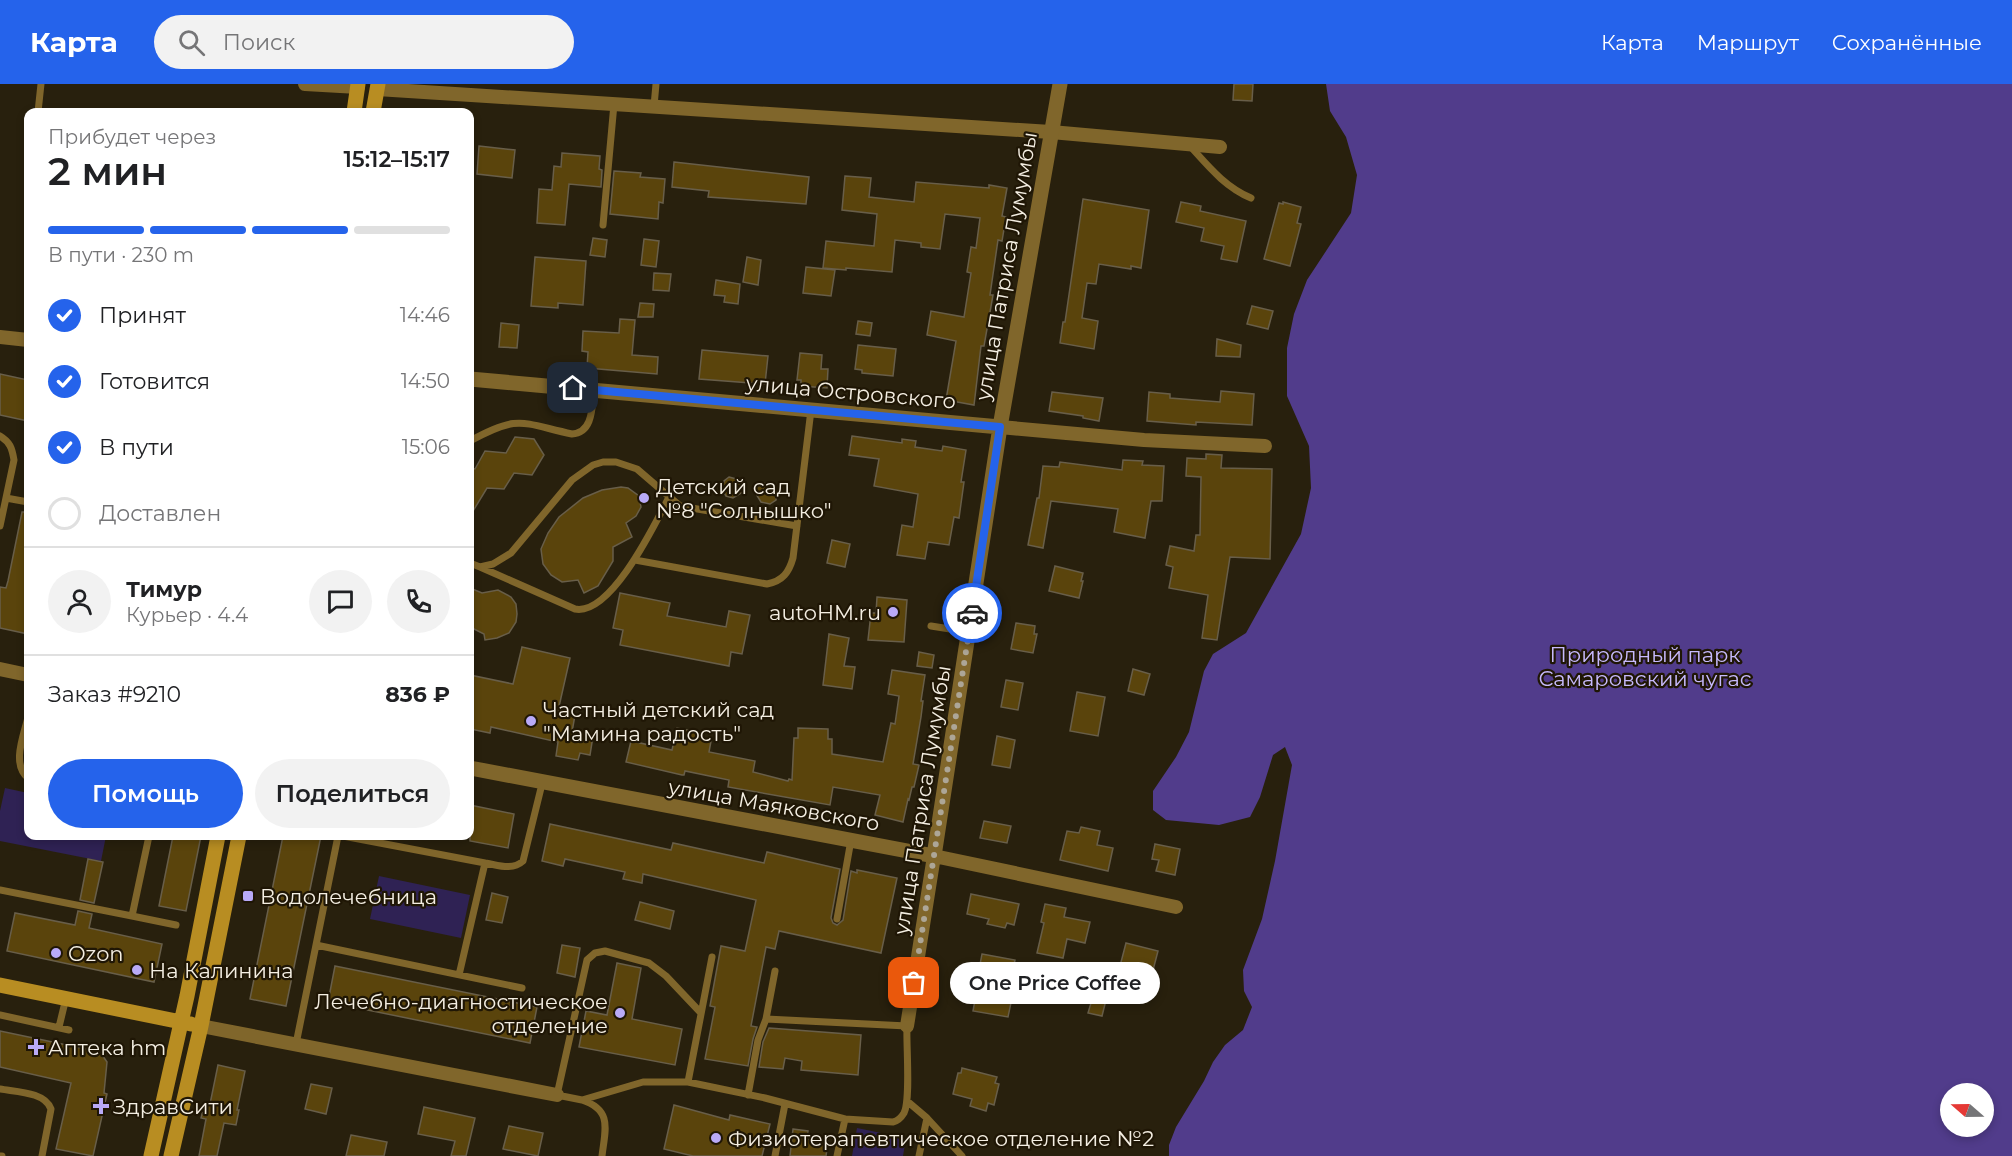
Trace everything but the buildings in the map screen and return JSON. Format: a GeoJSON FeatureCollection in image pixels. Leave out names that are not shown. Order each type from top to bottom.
{"type":"FeatureCollection","features":[{"type":"Feature","properties":{"kind":"main road"},"geometry":{"type":"LineString","coordinates":[[355,108],[358,86],[377,86],[374,108]]}},
{"type":"Feature","properties":{"kind":"main road"},"geometry":{"type":"LineString","coordinates":[[151,1156],[181,1022],[217,840]]}},
{"type":"Feature","properties":{"kind":"main road"},"geometry":{"type":"LineString","coordinates":[[171,1156],[201,1026],[238,840]]}},
{"type":"Feature","properties":{"kind":"main road"},"geometry":{"type":"LineString","coordinates":[[0,985],[201,1026]]}},
{"type":"Feature","properties":{"kind":"street"},"geometry":{"type":"LineString","coordinates":[[305,84],[358,86]]}},
{"type":"Feature","properties":{"kind":"street","name":"улица Патриса Лумумбы"},"geometry":{"type":"LineString","coordinates":[[908,1026],[1000,427],[1060,84]]}},
{"type":"Feature","properties":{"kind":"street"},"geometry":{"type":"LineString","coordinates":[[377,86],[614,104],[1051,132],[1220,147]]}},
{"type":"Feature","properties":{"kind":"street"},"geometry":{"type":"LineString","coordinates":[[0,337],[24,340]]}},
{"type":"Feature","properties":{"kind":"street","name":"улица Островского"},"geometry":{"type":"LineString","coordinates":[[474,379],[1144,440],[1265,446]]}},
{"type":"Feature","properties":{"kind":"street"},"geometry":{"type":"LineString","coordinates":[[0,669],[24,674]]}},
{"type":"Feature","properties":{"kind":"street","name":"улица Маяковского"},"geometry":{"type":"LineString","coordinates":[[474,769],[542,784],[934,856],[1176,907]]}},
{"type":"Feature","properties":{"kind":"street"},"geometry":{"type":"LineString","coordinates":[[201,1026],[557,1095]]}},
{"type":"Feature","properties":{"kind":"lane"},"geometry":{"type":"LineString","coordinates":[[39,108],[41,84]]}},
{"type":"Feature","properties":{"kind":"lane"},"geometry":{"type":"LineString","coordinates":[[654,106],[656,84]]}},
{"type":"Feature","properties":{"kind":"lane"},"geometry":{"type":"LineString","coordinates":[[603,225],[614,104]]}},
{"type":"Feature","properties":{"kind":"lane"},"geometry":{"type":"LineString","coordinates":[[1190,146],[1224,183],[1251,198]]}},
{"type":"Feature","properties":{"kind":"lane"},"geometry":{"type":"LineString","coordinates":[[474,439],[496,427],[515,423],[535,424],[579,434],[590,421],[594,390]]}},
{"type":"Feature","properties":{"kind":"lane"},"geometry":{"type":"LineString","coordinates":[[635,560],[767,584],[782,579],[790,568],[811,410]]}},
{"type":"Feature","properties":{"kind":"lane"},"geometry":{"type":"LineString","coordinates":[[0,436],[8,441],[13,449],[14,460],[0,526]]}},
{"type":"Feature","properties":{"kind":"lane"},"geometry":{"type":"LineString","coordinates":[[480,567],[493,564],[511,553],[572,480],[593,465],[603,462],[616,462],[638,469],[680,506],[687,509],[797,526]]}},
{"type":"Feature","properties":{"kind":"lane"},"geometry":{"type":"LineString","coordinates":[[474,565],[582,610],[596,604],[635,560],[669,497]]}},
{"type":"Feature","properties":{"kind":"lane"},"geometry":{"type":"LineString","coordinates":[[6,498],[24,501]]}},
{"type":"Feature","properties":{"kind":"lane"},"geometry":{"type":"LineString","coordinates":[[931,626],[969,632]]}},
{"type":"Feature","properties":{"kind":"lane"},"geometry":{"type":"LineString","coordinates":[[24,738],[19,764],[24,774]]}},
{"type":"Feature","properties":{"kind":"lane"},"geometry":{"type":"LineString","coordinates":[[364,840],[485,863],[518,866],[523,861],[542,784]]}},
{"type":"Feature","properties":{"kind":"lane"},"geometry":{"type":"LineString","coordinates":[[132,916],[148,840]]}},
{"type":"Feature","properties":{"kind":"lane"},"geometry":{"type":"LineString","coordinates":[[296,1044],[337,840]]}},
{"type":"Feature","properties":{"kind":"lane"},"geometry":{"type":"LineString","coordinates":[[837,919],[851,840]]}},
{"type":"Feature","properties":{"kind":"lane"},"geometry":{"type":"LineString","coordinates":[[459,975],[485,863]]}},
{"type":"Feature","properties":{"kind":"lane"},"geometry":{"type":"LineString","coordinates":[[0,890],[176,925]]}},
{"type":"Feature","properties":{"kind":"lane"},"geometry":{"type":"LineString","coordinates":[[316,945],[522,988]]}},
{"type":"Feature","properties":{"kind":"lane"},"geometry":{"type":"LineString","coordinates":[[602,1156],[605,1124],[604,1116],[599,1108],[582,1100],[557,1095],[587,960],[595,953],[604,951],[649,963],[666,976],[701,1013]]}},
{"type":"Feature","properties":{"kind":"lane"},"geometry":{"type":"LineString","coordinates":[[688,1082],[712,957]]}},
{"type":"Feature","properties":{"kind":"lane"},"geometry":{"type":"LineString","coordinates":[[748,1095],[758,1040],[765,1019],[775,970]]}},
{"type":"Feature","properties":{"kind":"lane"},"geometry":{"type":"LineString","coordinates":[[59,1027],[66,998]]}},
{"type":"Feature","properties":{"kind":"lane"},"geometry":{"type":"LineString","coordinates":[[0,1015],[69,1029]]}},
{"type":"Feature","properties":{"kind":"lane"},"geometry":{"type":"LineString","coordinates":[[582,1100],[643,1082],[688,1082],[845,1119],[893,1122],[899,1120],[904,1114],[907,1101],[908,1026],[765,1019]]}},
{"type":"Feature","properties":{"kind":"lane"},"geometry":{"type":"LineString","coordinates":[[0,1089],[42,1097],[48,1102],[51,1109],[42,1156]]}},
{"type":"Feature","properties":{"kind":"lane"},"geometry":{"type":"LineString","coordinates":[[907,1101],[927,1118],[962,1156]]}},
{"type":"Feature","properties":{"kind":"lane"},"geometry":{"type":"LineString","coordinates":[[775,1156],[785,1104]]}},
{"type":"Feature","properties":{"kind":"lane"},"geometry":{"type":"LineString","coordinates":[[920,1156],[927,1118]]}},
{"type":"Feature","properties":{"kind":"lane"},"geometry":{"type":"LineString","coordinates":[[837,1156],[845,1119]]}},
{"type":"Feature","properties":{"kind":"shaded area"},"geometry":{"type":"Polygon","coordinates":[[[5,788],[24,792],[24,840],[105,840],[101,861],[0,841],[0,811],[5,788]]]}},
{"type":"Feature","properties":{"kind":"shaded area"},"geometry":{"type":"Polygon","coordinates":[[[379,876],[470,895],[461,938],[370,919],[379,876]]]}},
{"type":"Feature","properties":{"kind":"shaded area"},"geometry":{"type":"Polygon","coordinates":[[[857,1128],[906,1138],[903,1156],[852,1156],[857,1128]]]}},
{"type":"Feature","properties":{"kind":"green space","name":"Природный парк Самаровский чугас"},"geometry":{"type":"Polygon","coordinates":[[[1326,84],[2012,84],[2012,1156],[1169,1156],[1169,1145],[1176,1127],[1213,1062],[1225,1045],[1243,1030],[1252,1007],[1244,991],[1243,970],[1262,919],[1292,765],[1285,747],[1273,755],[1260,797],[1250,817],[1219,825],[1166,820],[1153,810],[1153,791],[1176,757],[1189,732],[1204,671],[1213,654],[1246,633],[1301,534],[1311,488],[1309,446],[1287,396],[1287,348],[1294,314],[1307,280],[1351,213],[1357,175],[1346,137],[1330,111],[1326,84]]]}},
{"type":"Feature","properties":{"kind":"way so far"},"geometry":{"type":"LineString","coordinates":[[914,983],[972,613]]}},
{"type":"Feature","properties":{"kind":"place","name":"Детский сад №8 \"Солнышко\""},"geometry":{"type":"Point","coordinates":[644,498]}},
{"type":"Feature","properties":{"kind":"place","name":"autoHM.ru"},"geometry":{"type":"Point","coordinates":[893,612]}},
{"type":"Feature","properties":{"kind":"place","name":"Частный детский сад \"Мамина радость\""},"geometry":{"type":"Point","coordinates":[531,721]}},
{"type":"Feature","properties":{"kind":"place","name":"Водолечебница"},"geometry":{"type":"Point","coordinates":[248,896]}},
{"type":"Feature","properties":{"kind":"place","name":"Ozon"},"geometry":{"type":"Point","coordinates":[56,953]}},
{"type":"Feature","properties":{"kind":"place","name":"На Калинина"},"geometry":{"type":"Point","coordinates":[137,970]}},
{"type":"Feature","properties":{"kind":"place","name":"One Price Coffee"},"geometry":{"type":"Point","coordinates":[914,983]}},
{"type":"Feature","properties":{"kind":"place","name":"Лечебно-диагностическое отделение"},"geometry":{"type":"Point","coordinates":[620,1013]}},
{"type":"Feature","properties":{"kind":"place","name":"Аптека hm"},"geometry":{"type":"Point","coordinates":[36,1047]}},
{"type":"Feature","properties":{"kind":"place","name":"ЗдравСити"},"geometry":{"type":"Point","coordinates":[101,1106]}},
{"type":"Feature","properties":{"kind":"place","name":"Физиотерапевтическое отделение №2"},"geometry":{"type":"Point","coordinates":[716,1138]}},
{"type":"Feature","properties":{"kind":"route"},"geometry":{"type":"LineString","coordinates":[[573,388],[1000,427],[972,613]]}}]}
